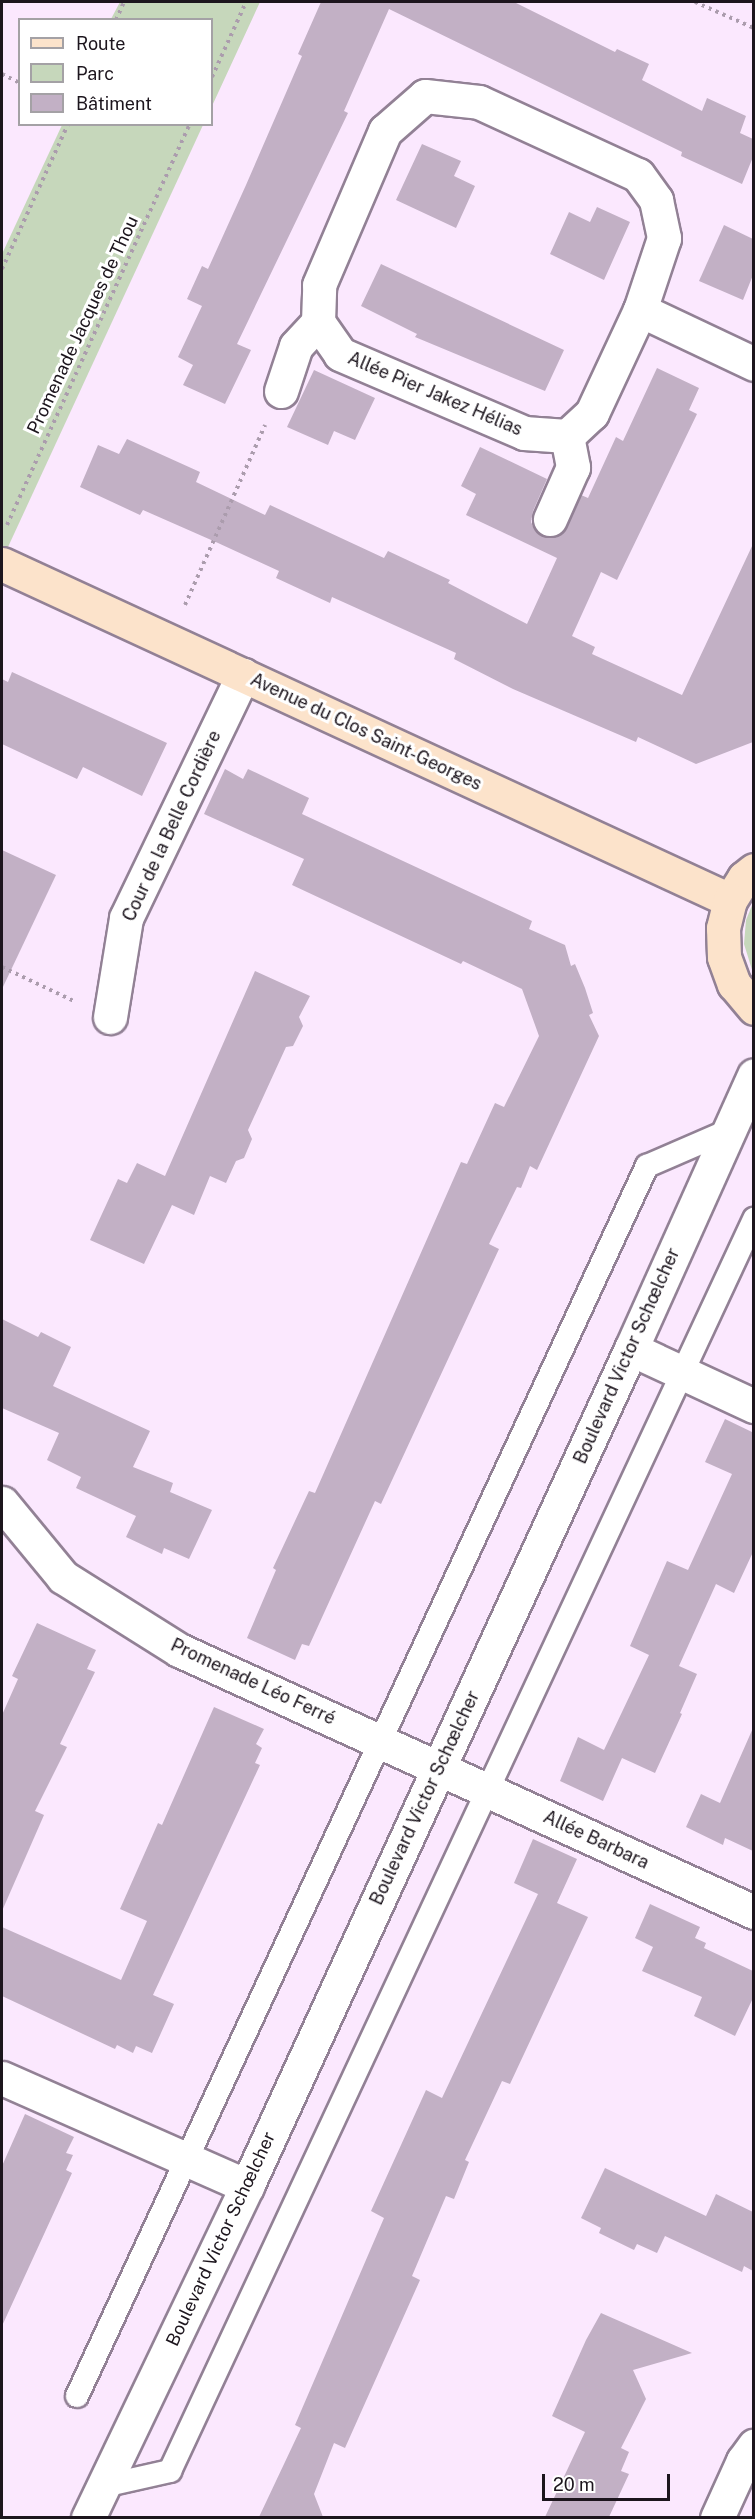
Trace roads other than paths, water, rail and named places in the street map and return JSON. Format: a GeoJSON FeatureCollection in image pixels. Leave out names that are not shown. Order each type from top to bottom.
{"type":"FeatureCollection","features":[{"type":"Feature","properties":{"kind":"main road","name":"Avenue du Clos Saint-Georges"},"geometry":{"type":"LineString","coordinates":[[2,564],[730,900]]}},
{"type":"Feature","properties":{"kind":"main road"},"geometry":{"type":"LineString","coordinates":[[753,870],[744,878],[730,900],[723,928],[724,957],[734,984],[753,1008]]}},
{"type":"Feature","properties":{"kind":"street"},"geometry":{"type":"LineString","coordinates":[[281,391],[296,346],[318,322],[319,285],[385,131],[425,96],[479,102],[638,175],[656,200],[664,238],[640,310],[592,413],[567,436],[573,467],[550,519]]}},
{"type":"Feature","properties":{"kind":"street"},"geometry":{"type":"LineString","coordinates":[[640,310],[753,364]]}},
{"type":"Feature","properties":{"kind":"street","name":"Allée Pier Jakez Hélias"},"geometry":{"type":"LineString","coordinates":[[318,322],[340,354],[524,433],[567,436]]}},
{"type":"Feature","properties":{"kind":"street","name":"Cour de la Belle Cordière"},"geometry":{"type":"LineString","coordinates":[[110,1017],[126,918],[243,675]]}},
{"type":"Feature","properties":{"kind":"street","name":"Boulevard Victor Schœlcher"},"geometry":{"type":"LineString","coordinates":[[88,2517],[247,2186],[631,1349],[753,1075]]}},
{"type":"Feature","properties":{"kind":"street"},"geometry":{"type":"LineString","coordinates":[[631,1349],[753,1406]]}},
{"type":"Feature","properties":{"kind":"street","name":"Promenade Léo Ferré"},"geometry":{"type":"LineString","coordinates":[[2,1503],[63,1577],[178,1650],[439,1768]]}},
{"type":"Feature","properties":{"kind":"street","name":"Allée Barbara"},"geometry":{"type":"LineString","coordinates":[[439,1768],[753,1912]]}},
{"type":"Feature","properties":{"kind":"street"},"geometry":{"type":"LineString","coordinates":[[2,2078],[247,2186]]}},
{"type":"Feature","properties":{"kind":"street"},"geometry":{"type":"LineString","coordinates":[[717,2517],[742,2461],[753,2446]]}},
{"type":"Feature","properties":{"kind":"lane"},"geometry":{"type":"LineString","coordinates":[[77,2396],[647,1166],[728,1131]]}},
{"type":"Feature","properties":{"kind":"lane"},"geometry":{"type":"LineString","coordinates":[[103,2486],[170,2471],[684,1373],[753,1219]]}}]}
